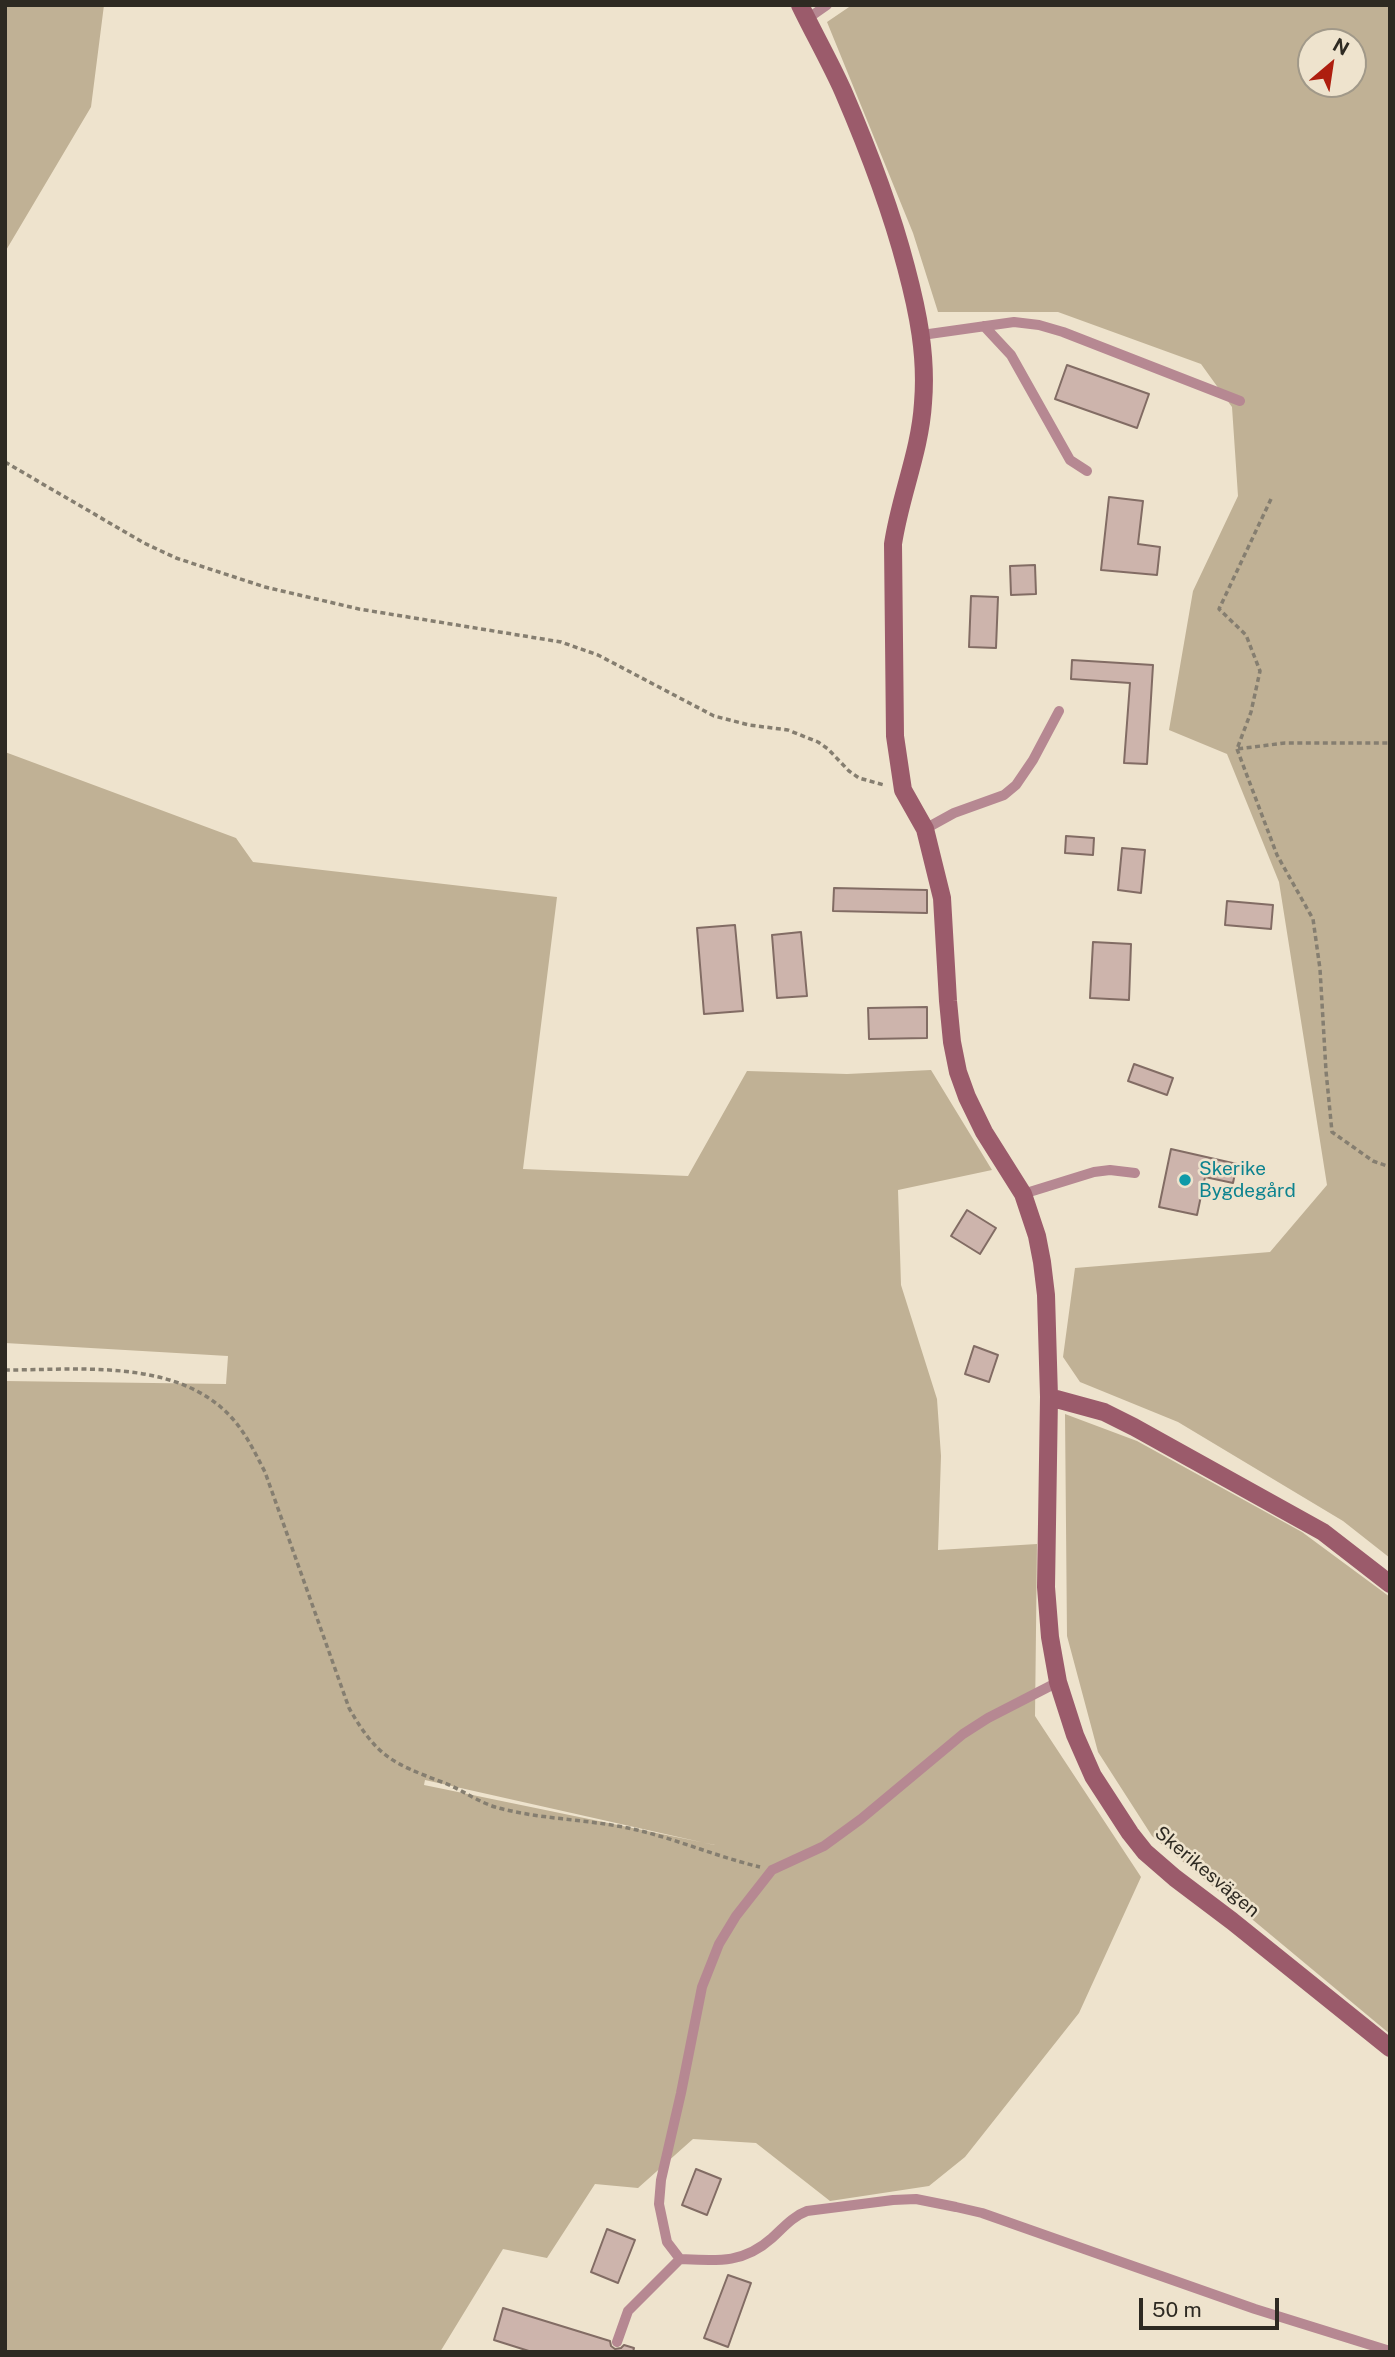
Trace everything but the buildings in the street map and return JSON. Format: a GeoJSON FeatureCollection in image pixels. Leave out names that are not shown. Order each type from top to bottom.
{"type":"FeatureCollection","features":[{"type":"Feature","properties":{"kind":"street"},"geometry":{"type":"LineString","coordinates":[[804,12],[842,89],[893,217],[922,335],[924,367],[921,429],[893,544],[895,736],[903,790]]}},
{"type":"Feature","properties":{"kind":"street","name":"Skerikesvägen"},"geometry":{"type":"LineString","coordinates":[[903,790],[925,829],[942,898],[948,1001],[958,1072],[984,1132],[1023,1194],[1037,1236],[1042,1262],[1046,1295],[1049,1398],[1046,1587],[1050,1637],[1058,1682],[1075,1735],[1094,1776],[1145,1852],[1390,2048]]}},
{"type":"Feature","properties":{"kind":"street"},"geometry":{"type":"LineString","coordinates":[[1049,1398],[1104,1412],[1134,1427],[1323,1532],[1390,1584]]}},
{"type":"Feature","properties":{"kind":"lane"},"geometry":{"type":"LineString","coordinates":[[804,12],[827,5]]}},
{"type":"Feature","properties":{"kind":"lane"},"geometry":{"type":"LineString","coordinates":[[922,335],[1014,322],[1040,325],[1240,401]]}},
{"type":"Feature","properties":{"kind":"lane"},"geometry":{"type":"LineString","coordinates":[[984,326],[1011,355],[1070,460],[1087,471]]}},
{"type":"Feature","properties":{"kind":"lane"},"geometry":{"type":"LineString","coordinates":[[925,829],[954,813],[984,804],[1010,790],[1032,760],[1059,712]]}},
{"type":"Feature","properties":{"kind":"lane"},"geometry":{"type":"LineString","coordinates":[[1023,1194],[1094,1172],[1110,1170],[1135,1173]]}},
{"type":"Feature","properties":{"kind":"lane"},"geometry":{"type":"LineString","coordinates":[[680,2259],[667,2242],[659,2204],[661,2180],[702,1987],[719,1944],[736,1916],[772,1870],[796,1861],[833,1839],[963,1734],[1058,1682]]}},
{"type":"Feature","properties":{"kind":"lane"},"geometry":{"type":"LineString","coordinates":[[617,2342],[628,2311],[680,2259],[743,2258],[762,2247],[798,2214],[807,2211],[862,2202],[916,2199],[982,2214],[1255,2309],[1390,2351]]}},
{"type":"Feature","properties":{"kind":"path"},"geometry":{"type":"LineString","coordinates":[[5,462],[144,543],[176,558],[265,587],[359,609],[561,642],[598,655],[714,716],[750,725],[788,730],[805,736],[828,749],[859,778],[903,790]]}},
{"type":"Feature","properties":{"kind":"path"},"geometry":{"type":"LineString","coordinates":[[1271,499],[1219,609],[1245,635],[1260,671],[1251,712],[1237,749],[1277,855],[1312,919],[1320,969],[1332,1132],[1373,1161],[1390,1167]]}},
{"type":"Feature","properties":{"kind":"path"},"geometry":{"type":"LineString","coordinates":[[1237,749],[1285,743],[1390,743]]}},
{"type":"Feature","properties":{"kind":"path"},"geometry":{"type":"LineString","coordinates":[[5,1370],[142,1373],[170,1378],[208,1397],[233,1418],[250,1442],[265,1472],[349,1708],[360,1728],[389,1759],[410,1771],[445,1783],[492,1806],[539,1816],[635,1829],[729,1860],[772,1870]]}},
{"type":"Feature","properties":{"kind":"shaded area"},"geometry":{"type":"Polygon","coordinates":[[[5,5],[104,5],[91,107],[5,252],[5,5]]]}},
{"type":"Feature","properties":{"kind":"shaded area"},"geometry":{"type":"Polygon","coordinates":[[[852,5],[1390,5],[1390,1558],[1343,1521],[1178,1422],[1080,1382],[1063,1357],[1075,1268],[1270,1252],[1327,1185],[1279,882],[1227,754],[1169,730],[1193,591],[1238,496],[1232,407],[1201,364],[1058,312],[938,312],[913,233],[827,22],[852,5]]]}},
{"type":"Feature","properties":{"kind":"shaded area"},"geometry":{"type":"Polygon","coordinates":[[[5,752],[236,838],[253,862],[557,897],[523,1169],[688,1176],[747,1071],[847,1074],[931,1070],[992,1170],[898,1190],[901,1285],[937,1399],[941,1456],[938,1550],[1037,1544],[1035,1716],[1141,1877],[1079,2013],[965,2157],[929,2186],[830,2201],[756,2143],[693,2139],[638,2188],[595,2184],[547,2258],[503,2249],[440,2352],[5,2352],[5,1381],[226,1384],[228,1356],[5,1343],[5,752]],[[425,1780],[424,1785],[703,1843],[425,1780]]]}},
{"type":"Feature","properties":{"kind":"shaded area"},"geometry":{"type":"Polygon","coordinates":[[[1065,1414],[1137,1441],[1302,1532],[1390,1597],[1390,2034],[1152,1836],[1098,1752],[1067,1636],[1065,1414]]]}},
{"type":"Feature","properties":{"kind":"place","name":"Skerike Bygdegård"},"geometry":{"type":"Point","coordinates":[1185,1180]}}]}
